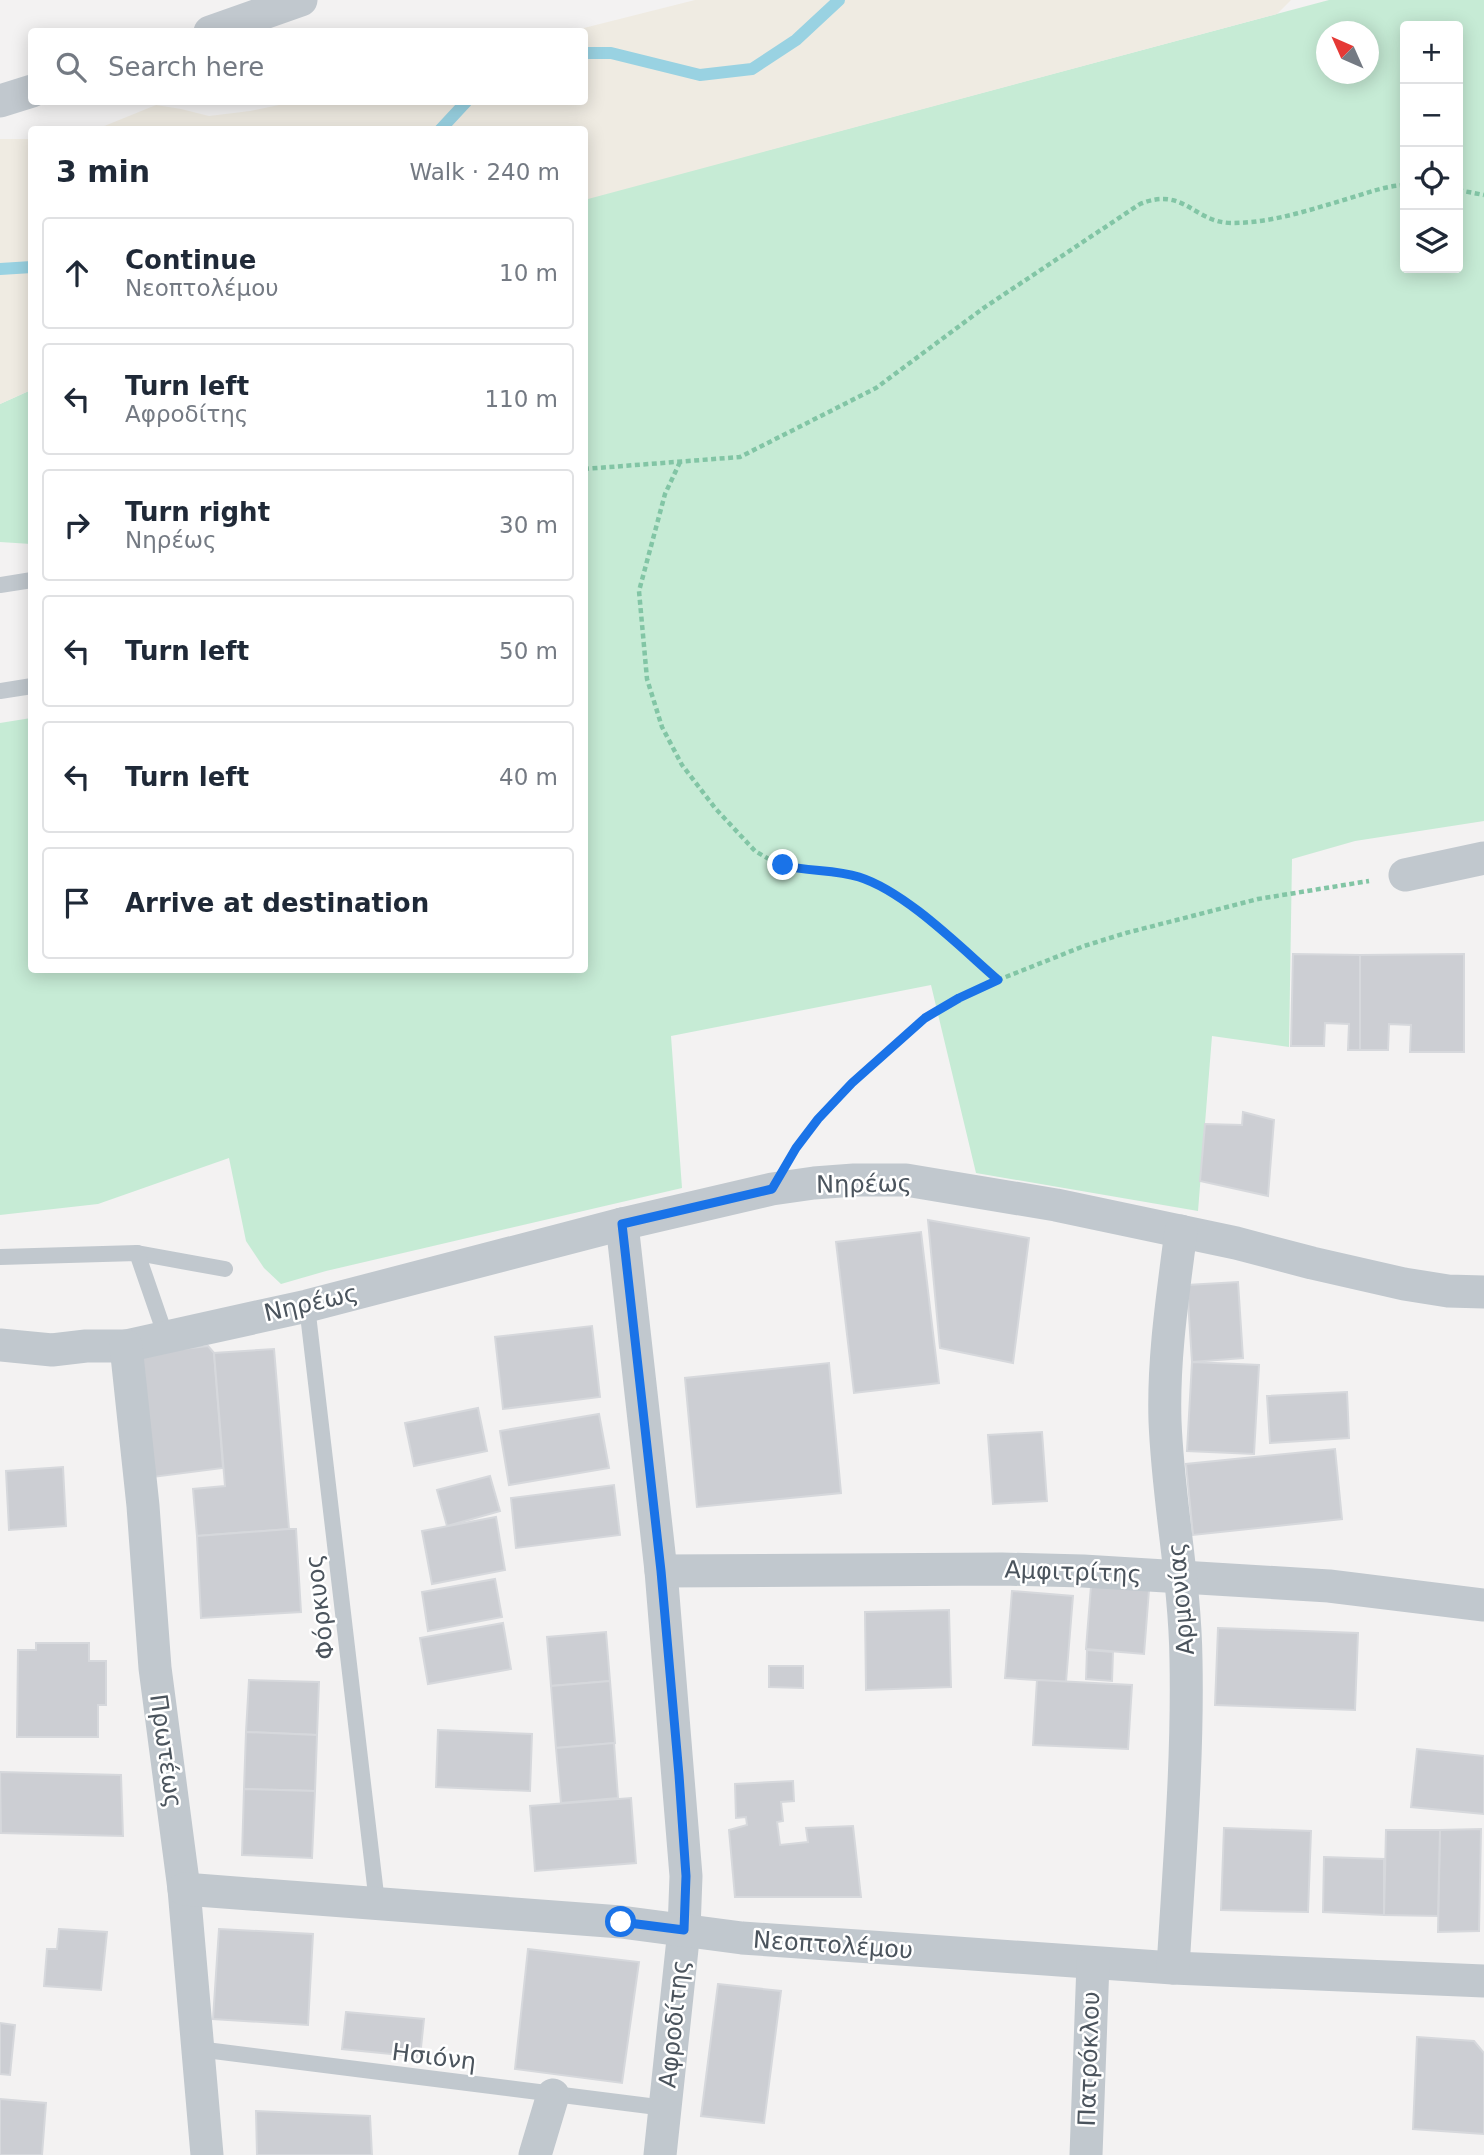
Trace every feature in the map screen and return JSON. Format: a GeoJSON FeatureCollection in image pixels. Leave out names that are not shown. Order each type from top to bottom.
{"type":"FeatureCollection","features":[{"type":"Feature","properties":{"kind":"street"},"geometry":{"type":"LineString","coordinates":[[220,28],[281,3]]}},
{"type":"Feature","properties":{"kind":"street"},"geometry":{"type":"LineString","coordinates":[[1405,875],[1484,858]]}},
{"type":"Feature","properties":{"kind":"street","name":"Νηρέως"},"geometry":{"type":"LineString","coordinates":[[0,1345],[52,1350],[86,1346],[127,1346],[307,1306],[622,1224],[772,1189],[834,1181],[906,1180],[1056,1205],[1181,1231],[1404,1284],[1448,1291],[1484,1292]]}},
{"type":"Feature","properties":{"kind":"street","name":"Αφροδίτης"},"geometry":{"type":"LineString","coordinates":[[622,1224],[661,1571],[686,1876],[684,1930],[660,2155]]}},
{"type":"Feature","properties":{"kind":"street","name":"Αρμονίας"},"geometry":{"type":"LineString","coordinates":[[1173,1968],[1186,1710],[1185,1617],[1168,1473],[1165,1396],[1168,1337],[1181,1231]]}},
{"type":"Feature","properties":{"kind":"street","name":"Πρωτέως"},"geometry":{"type":"LineString","coordinates":[[127,1346],[155,1668],[184,1889],[207,2155]]}},
{"type":"Feature","properties":{"kind":"street","name":"Αμφιτρίτης"},"geometry":{"type":"LineString","coordinates":[[661,1571],[1035,1569],[1329,1586],[1484,1605]]}},
{"type":"Feature","properties":{"kind":"street","name":"Νεοπτολέμου"},"geometry":{"type":"LineString","coordinates":[[184,1889],[621,1922],[742,1938],[1093,1963],[1484,1981]]}},
{"type":"Feature","properties":{"kind":"street","name":"Πατρόκλου"},"geometry":{"type":"LineString","coordinates":[[1086,2155],[1093,1963]]}},
{"type":"Feature","properties":{"kind":"street"},"geometry":{"type":"LineString","coordinates":[[535,2155],[552,2095]]}},
{"type":"Feature","properties":{"kind":"lane"},"geometry":{"type":"LineString","coordinates":[[0,585],[28,581]]}},
{"type":"Feature","properties":{"kind":"lane"},"geometry":{"type":"LineString","coordinates":[[0,691],[28,687]]}},
{"type":"Feature","properties":{"kind":"lane"},"geometry":{"type":"LineString","coordinates":[[137,1253],[166,1337]]}},
{"type":"Feature","properties":{"kind":"lane"},"geometry":{"type":"LineString","coordinates":[[0,1257],[137,1253],[225,1269]]}},
{"type":"Feature","properties":{"kind":"lane","name":"Φόρκυος"},"geometry":{"type":"LineString","coordinates":[[307,1306],[377,1903]]}},
{"type":"Feature","properties":{"kind":"lane","name":"Ησιόνη"},"geometry":{"type":"LineString","coordinates":[[198,2049],[665,2108]]}},
{"type":"Feature","properties":{"kind":"path"},"geometry":{"type":"LineString","coordinates":[[588,469],[740,457],[876,388],[1045,266],[1153,199],[1182,202],[1216,220],[1229,223],[1251,222],[1284,218],[1386,187],[1400,186]]}},
{"type":"Feature","properties":{"kind":"path"},"geometry":{"type":"LineString","coordinates":[[1463,191],[1484,195]]}},
{"type":"Feature","properties":{"kind":"path"},"geometry":{"type":"LineString","coordinates":[[680,462],[664,494],[639,591],[647,680],[662,727],[682,765],[755,851],[774,862],[792,867],[857,876],[891,892],[998,980]]}},
{"type":"Feature","properties":{"kind":"path"},"geometry":{"type":"LineString","coordinates":[[772,1189],[796,1148],[818,1119],[852,1083],[925,1018],[959,998],[1084,946],[1220,908],[1258,899],[1405,875]]}},
{"type":"Feature","properties":{"kind":"green space"},"geometry":{"type":"Polygon","coordinates":[[[1329,0],[1484,0],[1484,821],[1355,841],[1292,859],[1289,1047],[1212,1036],[1198,1211],[976,1173],[931,985],[671,1036],[682,1188],[326,1271],[281,1284],[264,1268],[246,1241],[229,1158],[98,1204],[0,1215],[0,723],[28,718],[28,973],[588,973],[588,198],[1329,0]]]}},
{"type":"Feature","properties":{"kind":"green space"},"geometry":{"type":"Polygon","coordinates":[[[28,391],[28,544],[0,542],[0,404],[28,391]]]}},
{"type":"Feature","properties":{"kind":"sand"},"geometry":{"type":"Polygon","coordinates":[[[695,0],[1291,0],[1277,14],[588,199],[588,126],[104,126],[156,105],[209,116],[279,105],[588,105],[588,28],[584,28],[695,0]]]}},
{"type":"Feature","properties":{"kind":"sand"},"geometry":{"type":"Polygon","coordinates":[[[0,139],[28,139],[28,391],[0,404],[0,139]]]}},
{"type":"Feature","properties":{"kind":"building"},"geometry":{"type":"Polygon","coordinates":[[[1293,954],[1360,955],[1360,1050],[1348,1050],[1349,1024],[1325,1023],[1324,1046],[1291,1046],[1293,954]]]}},
{"type":"Feature","properties":{"kind":"building"},"geometry":{"type":"Polygon","coordinates":[[[1464,954],[1464,1052],[1410,1052],[1411,1025],[1389,1024],[1388,1050],[1360,1050],[1360,955],[1464,954]]]}},
{"type":"Feature","properties":{"kind":"building"},"geometry":{"type":"Polygon","coordinates":[[[1243,1112],[1274,1120],[1268,1196],[1200,1181],[1205,1124],[1242,1125],[1243,1112]]]}},
{"type":"Feature","properties":{"kind":"building"},"geometry":{"type":"Polygon","coordinates":[[[928,1220],[1029,1238],[1013,1363],[940,1348],[928,1220]]]}},
{"type":"Feature","properties":{"kind":"building"},"geometry":{"type":"Polygon","coordinates":[[[921,1232],[939,1383],[854,1393],[836,1242],[921,1232]]]}},
{"type":"Feature","properties":{"kind":"building"},"geometry":{"type":"Polygon","coordinates":[[[1238,1282],[1243,1358],[1192,1362],[1187,1285],[1238,1282]]]}},
{"type":"Feature","properties":{"kind":"building"},"geometry":{"type":"Polygon","coordinates":[[[592,1326],[600,1397],[503,1409],[495,1337],[592,1326]]]}},
{"type":"Feature","properties":{"kind":"building"},"geometry":{"type":"Polygon","coordinates":[[[208,1346],[214,1353],[223,1468],[153,1477],[139,1354],[208,1346]]]}},
{"type":"Feature","properties":{"kind":"building"},"geometry":{"type":"Polygon","coordinates":[[[274,1349],[289,1529],[197,1536],[193,1489],[225,1486],[214,1353],[274,1349]]]}},
{"type":"Feature","properties":{"kind":"building"},"geometry":{"type":"Polygon","coordinates":[[[1192,1362],[1259,1365],[1254,1454],[1187,1451],[1192,1362]]]}},
{"type":"Feature","properties":{"kind":"building"},"geometry":{"type":"Polygon","coordinates":[[[829,1363],[841,1493],[697,1507],[685,1378],[829,1363]]]}},
{"type":"Feature","properties":{"kind":"building"},"geometry":{"type":"Polygon","coordinates":[[[1347,1392],[1349,1438],[1270,1443],[1267,1396],[1347,1392]]]}},
{"type":"Feature","properties":{"kind":"building"},"geometry":{"type":"Polygon","coordinates":[[[478,1408],[487,1451],[414,1466],[405,1423],[478,1408]]]}},
{"type":"Feature","properties":{"kind":"building"},"geometry":{"type":"Polygon","coordinates":[[[599,1414],[609,1468],[509,1485],[500,1431],[599,1414]]]}},
{"type":"Feature","properties":{"kind":"building"},"geometry":{"type":"Polygon","coordinates":[[[1042,1432],[1047,1501],[993,1504],[988,1435],[1042,1432]]]}},
{"type":"Feature","properties":{"kind":"building"},"geometry":{"type":"Polygon","coordinates":[[[1335,1449],[1342,1519],[1193,1535],[1186,1464],[1335,1449]]]}},
{"type":"Feature","properties":{"kind":"building"},"geometry":{"type":"Polygon","coordinates":[[[63,1467],[66,1526],[9,1530],[6,1471],[63,1467]]]}},
{"type":"Feature","properties":{"kind":"building"},"geometry":{"type":"Polygon","coordinates":[[[490,1476],[500,1511],[447,1526],[437,1490],[490,1476]]]}},
{"type":"Feature","properties":{"kind":"building"},"geometry":{"type":"Polygon","coordinates":[[[614,1485],[620,1535],[516,1548],[511,1498],[614,1485]]]}},
{"type":"Feature","properties":{"kind":"building"},"geometry":{"type":"Polygon","coordinates":[[[496,1517],[505,1570],[432,1584],[422,1531],[496,1517]]]}},
{"type":"Feature","properties":{"kind":"building"},"geometry":{"type":"Polygon","coordinates":[[[296,1529],[301,1612],[201,1618],[197,1536],[296,1529]]]}},
{"type":"Feature","properties":{"kind":"building"},"geometry":{"type":"Polygon","coordinates":[[[495,1579],[502,1617],[428,1631],[422,1592],[495,1579]]]}},
{"type":"Feature","properties":{"kind":"building"},"geometry":{"type":"Polygon","coordinates":[[[1091,1586],[1149,1590],[1144,1654],[1086,1649],[1091,1586]]]}},
{"type":"Feature","properties":{"kind":"building"},"geometry":{"type":"Polygon","coordinates":[[[1012,1591],[1073,1596],[1066,1682],[1005,1678],[1012,1591]]]}},
{"type":"Feature","properties":{"kind":"building"},"geometry":{"type":"Polygon","coordinates":[[[949,1610],[951,1687],[866,1690],[865,1612],[949,1610]]]}},
{"type":"Feature","properties":{"kind":"building"},"geometry":{"type":"Polygon","coordinates":[[[503,1623],[511,1669],[428,1684],[420,1638],[503,1623]]]}},
{"type":"Feature","properties":{"kind":"building"},"geometry":{"type":"Polygon","coordinates":[[[1218,1628],[1358,1633],[1355,1710],[1215,1705],[1218,1628]]]}},
{"type":"Feature","properties":{"kind":"building"},"geometry":{"type":"Polygon","coordinates":[[[606,1632],[610,1681],[551,1686],[547,1637],[606,1632]]]}},
{"type":"Feature","properties":{"kind":"building"},"geometry":{"type":"Polygon","coordinates":[[[36,1643],[89,1643],[89,1661],[106,1661],[106,1705],[98,1705],[98,1737],[17,1737],[18,1650],[36,1650],[36,1643]]]}},
{"type":"Feature","properties":{"kind":"building"},"geometry":{"type":"Polygon","coordinates":[[[1087,1650],[1113,1652],[1112,1681],[1086,1679],[1087,1650]]]}},
{"type":"Feature","properties":{"kind":"building"},"geometry":{"type":"Polygon","coordinates":[[[769,1666],[803,1666],[803,1688],[769,1687],[769,1666]]]}},
{"type":"Feature","properties":{"kind":"building"},"geometry":{"type":"Polygon","coordinates":[[[249,1680],[319,1682],[317,1735],[246,1732],[249,1680]]]}},
{"type":"Feature","properties":{"kind":"building"},"geometry":{"type":"Polygon","coordinates":[[[1037,1680],[1132,1685],[1128,1749],[1033,1745],[1037,1680]]]}},
{"type":"Feature","properties":{"kind":"building"},"geometry":{"type":"Polygon","coordinates":[[[610,1681],[615,1743],[556,1748],[551,1686],[610,1681]]]}},
{"type":"Feature","properties":{"kind":"building"},"geometry":{"type":"Polygon","coordinates":[[[438,1730],[532,1734],[530,1791],[436,1787],[438,1730]]]}},
{"type":"Feature","properties":{"kind":"building"},"geometry":{"type":"Polygon","coordinates":[[[246,1732],[317,1735],[315,1791],[244,1789],[246,1732]]]}},
{"type":"Feature","properties":{"kind":"building"},"geometry":{"type":"Polygon","coordinates":[[[614,1743],[618,1798],[561,1803],[556,1748],[614,1743]]]}},
{"type":"Feature","properties":{"kind":"building"},"geometry":{"type":"Polygon","coordinates":[[[1417,1749],[1484,1756],[1484,1814],[1411,1807],[1417,1749]]]}},
{"type":"Feature","properties":{"kind":"building"},"geometry":{"type":"Polygon","coordinates":[[[0,1772],[121,1775],[123,1836],[1,1833],[0,1772]]]}},
{"type":"Feature","properties":{"kind":"building"},"geometry":{"type":"Polygon","coordinates":[[[793,1781],[794,1801],[781,1802],[783,1821],[777,1822],[780,1845],[808,1842],[806,1828],[853,1826],[861,1897],[735,1897],[729,1830],[747,1825],[746,1817],[736,1818],[735,1784],[793,1781]]]}},
{"type":"Feature","properties":{"kind":"building"},"geometry":{"type":"Polygon","coordinates":[[[244,1789],[315,1791],[312,1858],[242,1855],[244,1789]]]}},
{"type":"Feature","properties":{"kind":"building"},"geometry":{"type":"Polygon","coordinates":[[[631,1798],[636,1863],[535,1871],[530,1806],[631,1798]]]}},
{"type":"Feature","properties":{"kind":"building"},"geometry":{"type":"Polygon","coordinates":[[[1224,1828],[1311,1831],[1308,1912],[1221,1910],[1224,1828]]]}},
{"type":"Feature","properties":{"kind":"building"},"geometry":{"type":"Polygon","coordinates":[[[1481,1829],[1479,1931],[1438,1932],[1440,1830],[1481,1829]]]}},
{"type":"Feature","properties":{"kind":"building"},"geometry":{"type":"Polygon","coordinates":[[[1386,1830],[1440,1830],[1438,1916],[1384,1915],[1386,1830]]]}},
{"type":"Feature","properties":{"kind":"building"},"geometry":{"type":"Polygon","coordinates":[[[1324,1857],[1384,1859],[1384,1915],[1323,1912],[1324,1857]]]}},
{"type":"Feature","properties":{"kind":"building"},"geometry":{"type":"Polygon","coordinates":[[[59,1929],[107,1932],[101,1990],[44,1986],[47,1949],[57,1949],[59,1929]]]}},
{"type":"Feature","properties":{"kind":"building"},"geometry":{"type":"Polygon","coordinates":[[[219,1929],[313,1934],[308,2025],[213,2019],[219,1929]]]}},
{"type":"Feature","properties":{"kind":"building"},"geometry":{"type":"Polygon","coordinates":[[[528,1949],[639,1962],[622,2083],[515,2069],[528,1949]]]}},
{"type":"Feature","properties":{"kind":"building"},"geometry":{"type":"Polygon","coordinates":[[[718,1984],[781,1991],[764,2123],[701,2116],[718,1984]]]}},
{"type":"Feature","properties":{"kind":"building"},"geometry":{"type":"Polygon","coordinates":[[[346,2012],[424,2019],[420,2057],[342,2049],[346,2012]]]}},
{"type":"Feature","properties":{"kind":"building"},"geometry":{"type":"Polygon","coordinates":[[[0,2023],[15,2025],[10,2075],[0,2074],[0,2023]]]}},
{"type":"Feature","properties":{"kind":"building"},"geometry":{"type":"Polygon","coordinates":[[[1417,2037],[1474,2041],[1484,2053],[1484,2134],[1413,2129],[1417,2037]]]}},
{"type":"Feature","properties":{"kind":"building"},"geometry":{"type":"Polygon","coordinates":[[[0,2099],[46,2103],[42,2155],[0,2155],[0,2099]]]}},
{"type":"Feature","properties":{"kind":"building"},"geometry":{"type":"Polygon","coordinates":[[[256,2111],[370,2116],[372,2155],[257,2155],[256,2111]]]}},
{"type":"Feature","properties":{"kind":"waterway"},"geometry":{"type":"LineString","coordinates":[[588,53],[611,53],[700,75],[752,69],[796,40],[839,0]]}},
{"type":"Feature","properties":{"kind":"waterway"},"geometry":{"type":"LineString","coordinates":[[444,126],[463,105]]}},
{"type":"Feature","properties":{"kind":"waterway"},"geometry":{"type":"LineString","coordinates":[[0,269],[28,267]]}},
{"type":"Feature","properties":{"kind":"route"},"geometry":{"type":"LineString","coordinates":[[621,1922],[684,1930],[686,1876],[661,1571],[622,1224],[772,1189],[796,1148],[818,1119],[852,1083],[925,1018],[998,980],[891,892],[857,876],[783,865]]}}]}
